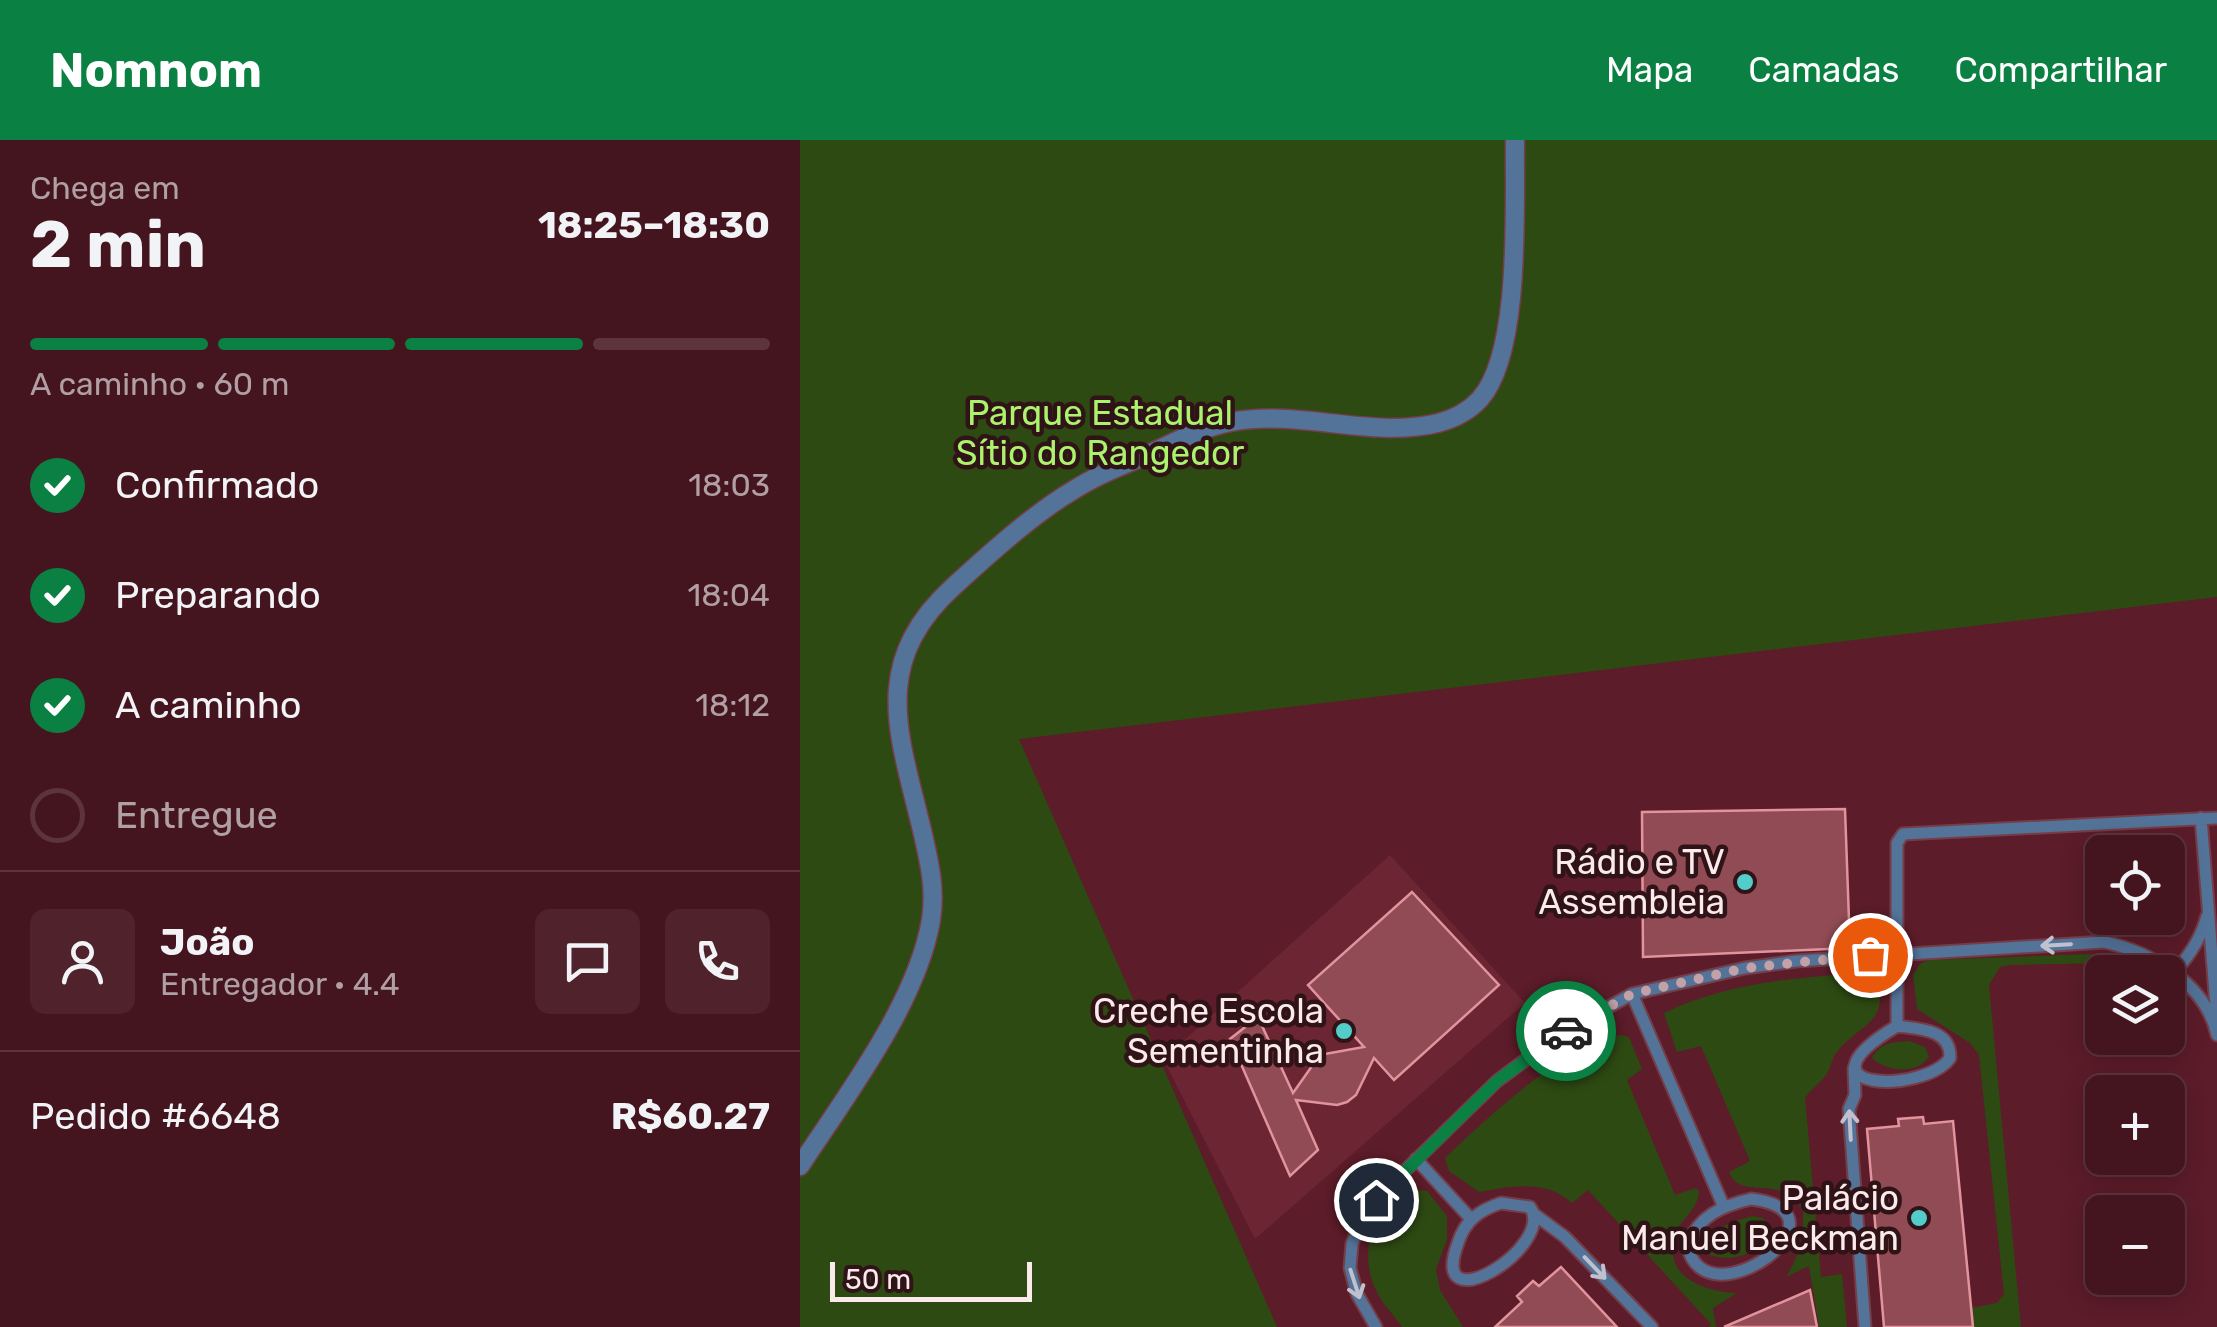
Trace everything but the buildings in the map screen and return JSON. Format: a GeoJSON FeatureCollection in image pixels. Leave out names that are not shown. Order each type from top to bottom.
{"type":"FeatureCollection","features":[{"type":"Feature","properties":{"kind":"street"},"geometry":{"type":"LineString","coordinates":[[800,1166],[868,1063],[915,974],[931,920],[932,872],[896,711],[902,661],[927,614],[954,586],[1070,492],[1199,430],[1234,422],[1290,420],[1426,428],[1462,413],[1479,400],[1492,381],[1504,347],[1512,254],[1515,140]]}},
{"type":"Feature","properties":{"kind":"lane"},"geometry":{"type":"LineString","coordinates":[[2202,818],[2217,1018]]}},
{"type":"Feature","properties":{"kind":"lane"},"geometry":{"type":"LineString","coordinates":[[1898,1026],[1897,843],[1903,834],[2217,818]]}},
{"type":"Feature","properties":{"kind":"lane"},"geometry":{"type":"LineString","coordinates":[[2185,960],[2202,932],[2209,907]]}},
{"type":"Feature","properties":{"kind":"lane"},"geometry":{"type":"LineString","coordinates":[[1376,1327],[1358,1294],[1350,1268],[1352,1244],[1361,1220],[1376,1200],[1497,1081],[1560,1034],[1632,994],[1746,968],[1896,954],[2104,942],[2130,947],[2144,955]]}},
{"type":"Feature","properties":{"kind":"lane"},"geometry":{"type":"LineString","coordinates":[[2185,984],[2208,1011],[2217,1035]]}},
{"type":"Feature","properties":{"kind":"lane"},"geometry":{"type":"LineString","coordinates":[[1632,994],[1723,1206]]}},
{"type":"Feature","properties":{"kind":"lane"},"geometry":{"type":"LineString","coordinates":[[1854,1068],[1873,1081],[1925,1076],[1945,1066],[1951,1050],[1941,1036],[1898,1026],[1854,1060],[1854,1068],[1855,1096],[1849,1109],[1865,1327]]}},
{"type":"Feature","properties":{"kind":"lane"},"geometry":{"type":"LineString","coordinates":[[1416,1159],[1471,1219]]}},
{"type":"Feature","properties":{"kind":"lane"},"geometry":{"type":"LineString","coordinates":[[1751,1199],[1782,1208],[1790,1229],[1783,1248],[1766,1267],[1726,1279],[1706,1276],[1694,1268],[1686,1246],[1692,1232],[1723,1206],[1751,1199]]}},
{"type":"Feature","properties":{"kind":"lane"},"geometry":{"type":"LineString","coordinates":[[1534,1214],[1533,1229],[1510,1259],[1482,1282],[1466,1284],[1457,1280],[1452,1258],[1471,1219],[1483,1209],[1501,1203],[1521,1204],[1565,1237],[1652,1327]]}},
{"type":"Feature","properties":{"kind":"shaded area","name":"Creche Escola Sementinha"},"geometry":{"type":"Polygon","coordinates":[[[1390,855],[1525,1003],[1255,1239],[1163,1059],[1390,855]]]}},
{"type":"Feature","properties":{"kind":"green space","name":"Parque Estadual Sítio do Rangedor"},"geometry":{"type":"Polygon","coordinates":[[[800,140],[2217,140],[2217,597],[1019,739],[1277,1327],[800,1327],[800,140]]]}},
{"type":"Feature","properties":{"kind":"green space"},"geometry":{"type":"Polygon","coordinates":[[[2092,954],[2098,955],[2085,955],[2085,964],[2000,967],[1989,985],[2021,1327],[1973,1327],[1971,1308],[1997,1303],[2004,1294],[1979,1055],[1970,1043],[1917,1009],[1913,975],[1921,963],[2092,954]]]}},
{"type":"Feature","properties":{"kind":"green space"},"geometry":{"type":"Polygon","coordinates":[[[1866,973],[1875,976],[1879,992],[1876,1013],[1836,1053],[1826,1075],[1805,1098],[1821,1277],[1842,1274],[1847,1327],[1819,1327],[1809,1266],[1786,1277],[1800,1244],[1803,1209],[1783,1192],[1745,1186],[1733,1179],[1729,1172],[1750,1161],[1701,1046],[1677,1052],[1664,1013],[1737,988],[1866,973]]]}},
{"type":"Feature","properties":{"kind":"green space"},"geometry":{"type":"Polygon","coordinates":[[[1619,1035],[1629,1037],[1642,1069],[1627,1080],[1675,1195],[1696,1188],[1699,1192],[1673,1240],[1676,1265],[1691,1281],[1713,1290],[1737,1293],[1713,1308],[1716,1327],[1709,1327],[1711,1324],[1588,1190],[1572,1203],[1540,1187],[1479,1192],[1449,1171],[1445,1158],[1527,1086],[1575,1053],[1619,1035]]]}},
{"type":"Feature","properties":{"kind":"green space"},"geometry":{"type":"Polygon","coordinates":[[[1909,1041],[1925,1047],[1929,1057],[1917,1067],[1893,1069],[1872,1058],[1883,1046],[1909,1041]]]}},
{"type":"Feature","properties":{"kind":"green space"},"geometry":{"type":"Polygon","coordinates":[[[1403,1189],[1427,1191],[1447,1216],[1447,1240],[1436,1269],[1440,1290],[1463,1327],[1402,1327],[1375,1288],[1368,1260],[1371,1233],[1383,1209],[1403,1189]]]}},
{"type":"Feature","properties":{"kind":"green space"},"geometry":{"type":"Polygon","coordinates":[[[1752,1216],[1763,1218],[1769,1227],[1760,1244],[1736,1257],[1708,1254],[1715,1233],[1752,1216]]]}},
{"type":"Feature","properties":{"kind":"way so far"},"geometry":{"type":"LineString","coordinates":[[1566,1031],[1632,994],[1746,968],[1870,955]]}},
{"type":"Feature","properties":{"kind":"place","name":"Rádio e TV Assembleia"},"geometry":{"type":"Point","coordinates":[1745,882]}},
{"type":"Feature","properties":{"kind":"place","name":"Creche Escola Sementinha"},"geometry":{"type":"Point","coordinates":[1344,1031]}},
{"type":"Feature","properties":{"kind":"place","name":"Palácio Manuel Beckman"},"geometry":{"type":"Point","coordinates":[1919,1218]}},
{"type":"Feature","properties":{"kind":"route"},"geometry":{"type":"LineString","coordinates":[[1376,1200],[1497,1081],[1566,1031]]}}]}
